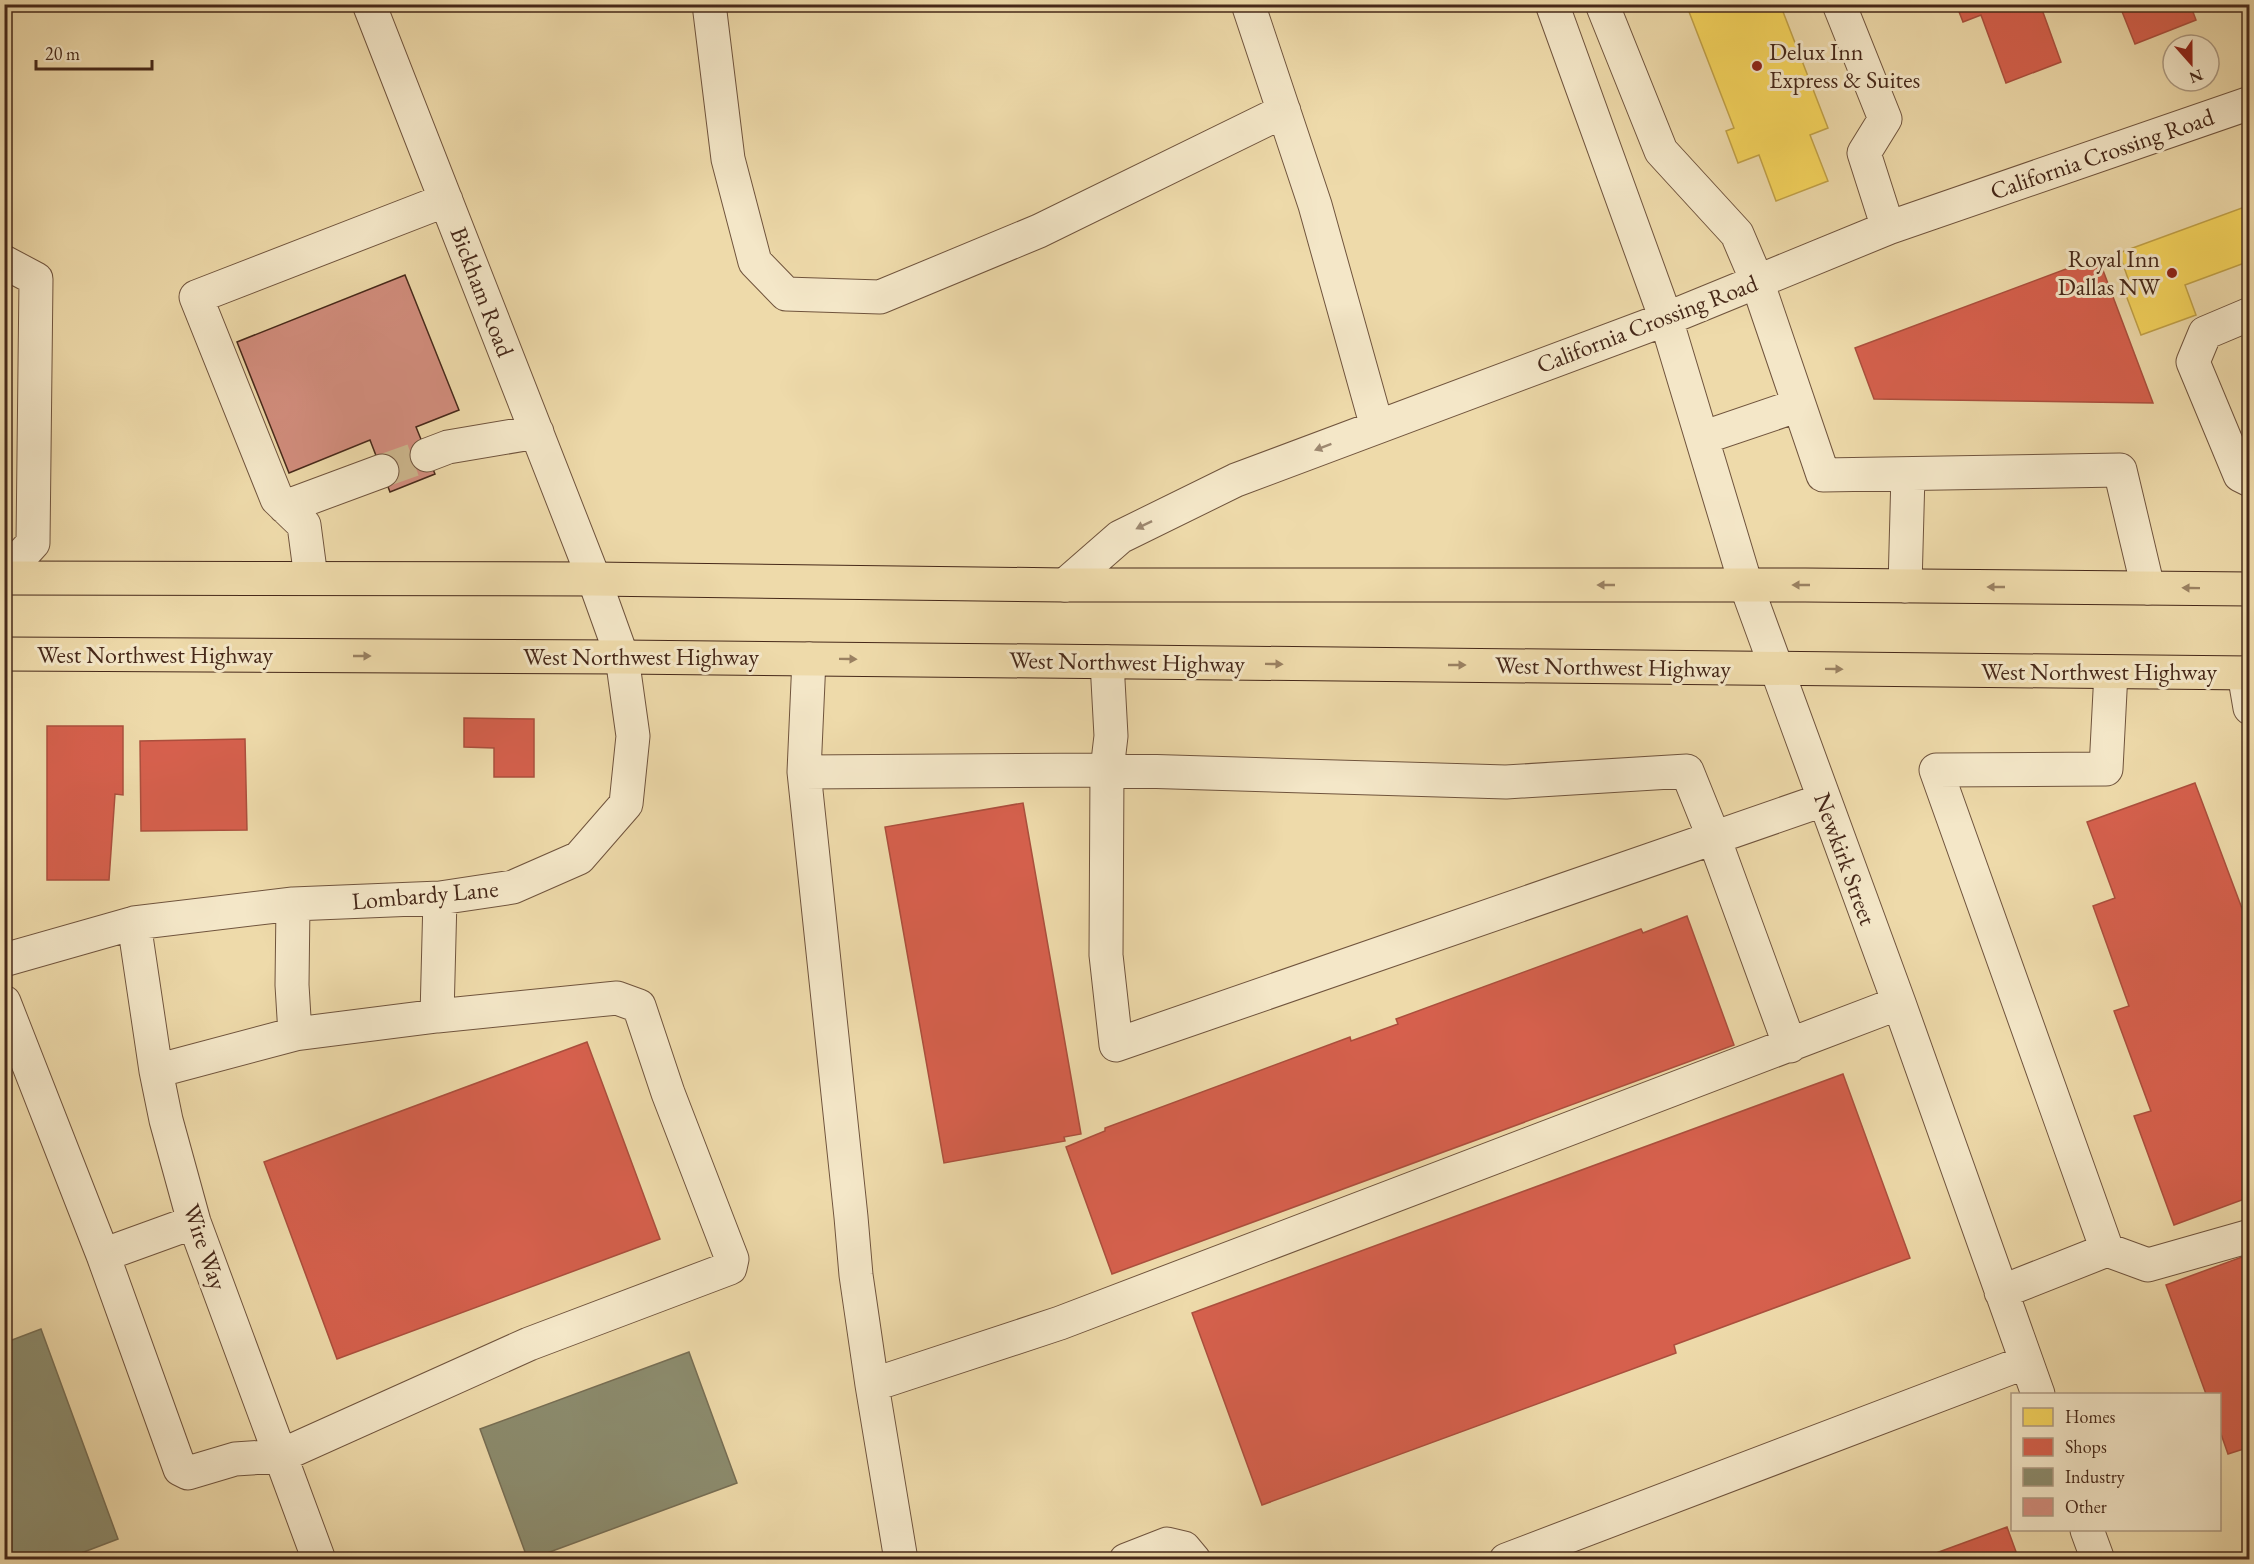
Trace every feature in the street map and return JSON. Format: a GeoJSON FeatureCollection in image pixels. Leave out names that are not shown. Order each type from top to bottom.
{"type":"FeatureCollection","features":[{"type":"Feature","properties":{"kind":"main road"},"geometry":{"type":"LineString","coordinates":[[4,577],[594,579],[1065,585],[1746,585],[2250,589]]}},
{"type":"Feature","properties":{"kind":"main road","name":"West Northwest Highway"},"geometry":{"type":"LineString","coordinates":[[4,654],[622,657],[2247,673]]}},
{"type":"Feature","properties":{"kind":"street","name":"Bickham Road"},"geometry":{"type":"LineString","coordinates":[[369,4],[594,579]]}},
{"type":"Feature","properties":{"kind":"street"},"geometry":{"type":"LineString","coordinates":[[709,4],[728,159],[755,262],[786,294],[880,297],[1039,231],[1284,111]]}},
{"type":"Feature","properties":{"kind":"street"},"geometry":{"type":"LineString","coordinates":[[1248,4],[1315,205],[1377,426]]}},
{"type":"Feature","properties":{"kind":"street","name":"Newkirk Street"},"geometry":{"type":"LineString","coordinates":[[1551,4],[1666,319],[1746,585],[1899,1003],[2037,1393]]}},
{"type":"Feature","properties":{"kind":"street"},"geometry":{"type":"LineString","coordinates":[[1602,4],[1661,151],[1737,234],[1757,281],[1823,475],[2120,470],[2148,588]]}},
{"type":"Feature","properties":{"kind":"street"},"geometry":{"type":"LineString","coordinates":[[1839,4],[1885,119],[1864,153],[1888,228]]}},
{"type":"Feature","properties":{"kind":"street","name":"California Crossing Road"},"geometry":{"type":"LineString","coordinates":[[1065,585],[1120,537],[1236,480],[1666,319],[1888,228],[2250,103]]}},
{"type":"Feature","properties":{"kind":"street"},"geometry":{"type":"LineString","coordinates":[[311,578],[304,525],[277,499],[196,297],[446,200]]}},
{"type":"Feature","properties":{"kind":"street"},"geometry":{"type":"LineString","coordinates":[[4,262],[36,279],[33,543],[4,577]]}},
{"type":"Feature","properties":{"kind":"street"},"geometry":{"type":"LineString","coordinates":[[2250,314],[2205,333],[2193,362],[2240,475],[2250,480]]}},
{"type":"Feature","properties":{"kind":"street"},"geometry":{"type":"LineString","coordinates":[[1702,438],[1800,405]]}},
{"type":"Feature","properties":{"kind":"street"},"geometry":{"type":"LineString","coordinates":[[427,455],[448,447],[537,432]]}},
{"type":"Feature","properties":{"kind":"street"},"geometry":{"type":"LineString","coordinates":[[285,507],[382,471]]}},
{"type":"Feature","properties":{"kind":"street"},"geometry":{"type":"LineString","coordinates":[[1905,586],[1908,474]]}},
{"type":"Feature","properties":{"kind":"street","name":"Lombardy Lane"},"geometry":{"type":"LineString","coordinates":[[4,960],[134,923],[293,904],[440,898],[513,887],[579,858],[626,804],[633,736],[622,657],[594,579]]}},
{"type":"Feature","properties":{"kind":"street"},"geometry":{"type":"LineString","coordinates":[[809,659],[804,771],[856,1275],[902,1560]]}},
{"type":"Feature","properties":{"kind":"street"},"geometry":{"type":"LineString","coordinates":[[1107,662],[1111,735],[1107,770],[1106,955],[1116,1045],[1823,800]]}},
{"type":"Feature","properties":{"kind":"street"},"geometry":{"type":"LineString","coordinates":[[2107,1250],[1936,770],[2106,769],[2111,672]]}},
{"type":"Feature","properties":{"kind":"street"},"geometry":{"type":"LineString","coordinates":[[2247,673],[2250,708]]}},
{"type":"Feature","properties":{"kind":"street"},"geometry":{"type":"LineString","coordinates":[[804,771],[1107,770],[1506,782],[1687,771],[1790,1046]]}},
{"type":"Feature","properties":{"kind":"street"},"geometry":{"type":"LineString","coordinates":[[437,1016],[440,898]]}},
{"type":"Feature","properties":{"kind":"street"},"geometry":{"type":"LineString","coordinates":[[293,904],[292,986],[295,1034]]}},
{"type":"Feature","properties":{"kind":"street","name":"Wire Way"},"geometry":{"type":"LineString","coordinates":[[134,923],[156,1071],[166,1120],[194,1221],[319,1560]]}},
{"type":"Feature","properties":{"kind":"street"},"geometry":{"type":"LineString","coordinates":[[4,1002],[103,1255],[180,1469],[188,1473],[235,1459],[280,1456],[529,1344],[730,1268],[732,1259],[668,1093],[639,1005],[617,998],[437,1016],[295,1034],[156,1071]]}},
{"type":"Feature","properties":{"kind":"street"},"geometry":{"type":"LineString","coordinates":[[872,1384],[1060,1323],[1899,1003]]}},
{"type":"Feature","properties":{"kind":"street"},"geometry":{"type":"LineString","coordinates":[[103,1255],[194,1221]]}},
{"type":"Feature","properties":{"kind":"street"},"geometry":{"type":"LineString","coordinates":[[2001,1292],[2107,1250],[2148,1265],[2250,1236]]}},
{"type":"Feature","properties":{"kind":"street"},"geometry":{"type":"LineString","coordinates":[[1506,1560],[2026,1362]]}},
{"type":"Feature","properties":{"kind":"street"},"geometry":{"type":"LineString","coordinates":[[2087,1531],[2098,1560]]}},
{"type":"Feature","properties":{"kind":"street"},"geometry":{"type":"LineString","coordinates":[[1126,1560],[1167,1544],[1184,1548],[1194,1560]]}},
{"type":"Feature","properties":{"kind":"building: Homes","name":"Delux Inn Express & Suites"},"geometry":{"type":"Polygon","coordinates":[[[1686,4],[1780,4],[1828,128],[1810,135],[1828,181],[1776,201],[1759,155],[1738,163],[1726,131],[1734,128],[1686,4]]]}},
{"type":"Feature","properties":{"kind":"building: Homes","name":"Royal Inn Dallas NW"},"geometry":{"type":"Polygon","coordinates":[[[2250,205],[2250,261],[2185,285],[2196,315],[2141,335],[2124,290],[2131,287],[2119,253],[2250,205]]]}},
{"type":"Feature","properties":{"kind":"building: Shops"},"geometry":{"type":"Polygon","coordinates":[[[1956,4],[2040,4],[2061,62],[2006,83],[1981,15],[1963,22],[1956,4]]]}},
{"type":"Feature","properties":{"kind":"building: Shops"},"geometry":{"type":"Polygon","coordinates":[[[2119,4],[2190,4],[2196,20],[2135,44],[2119,4]]]}},
{"type":"Feature","properties":{"kind":"building: Shops"},"geometry":{"type":"Polygon","coordinates":[[[2098,257],[2153,403],[1874,399],[1855,348],[2098,257]]]}},
{"type":"Feature","properties":{"kind":"building: Shops"},"geometry":{"type":"Polygon","coordinates":[[[4,435],[5,435],[4,488],[4,435]]]}},
{"type":"Feature","properties":{"kind":"building: Shops"},"geometry":{"type":"Polygon","coordinates":[[[464,718],[534,719],[534,777],[494,777],[494,748],[464,747],[464,718]]]}},
{"type":"Feature","properties":{"kind":"building: Shops"},"geometry":{"type":"Polygon","coordinates":[[[47,726],[123,726],[123,795],[115,794],[109,880],[47,880],[47,726]]]}},
{"type":"Feature","properties":{"kind":"building: Shops"},"geometry":{"type":"Polygon","coordinates":[[[245,739],[247,830],[141,831],[140,741],[245,739]]]}},
{"type":"Feature","properties":{"kind":"building: Shops"},"geometry":{"type":"Polygon","coordinates":[[[2195,783],[2250,930],[2250,1197],[2174,1225],[2134,1116],[2151,1111],[2114,1011],[2129,1006],[2093,906],[2115,898],[2087,822],[2195,783]]]}},
{"type":"Feature","properties":{"kind":"building: Shops"},"geometry":{"type":"Polygon","coordinates":[[[1023,803],[1081,1134],[1064,1137],[1065,1141],[944,1163],[885,827],[1023,803]]]}},
{"type":"Feature","properties":{"kind":"building: Shops"},"geometry":{"type":"Polygon","coordinates":[[[1687,916],[1734,1045],[1112,1274],[1066,1147],[1105,1131],[1105,1128],[1350,1037],[1351,1041],[1398,1024],[1396,1019],[1641,929],[1643,933],[1687,916]]]}},
{"type":"Feature","properties":{"kind":"building: Shops"},"geometry":{"type":"Polygon","coordinates":[[[587,1042],[660,1239],[337,1359],[264,1162],[587,1042]]]}},
{"type":"Feature","properties":{"kind":"building: Shops"},"geometry":{"type":"Polygon","coordinates":[[[1843,1074],[1910,1258],[1674,1345],[1676,1353],[1262,1505],[1192,1313],[1843,1074]]]}},
{"type":"Feature","properties":{"kind":"building: Shops"},"geometry":{"type":"Polygon","coordinates":[[[2250,1254],[2250,1447],[2228,1454],[2221,1434],[2221,1393],[2206,1393],[2166,1285],[2250,1254]]]}},
{"type":"Feature","properties":{"kind":"building: Shops"},"geometry":{"type":"Polygon","coordinates":[[[2007,1527],[2019,1560],[1917,1560],[2007,1527]]]}},
{"type":"Feature","properties":{"kind":"building: Industry"},"geometry":{"type":"Polygon","coordinates":[[[41,1329],[118,1539],[63,1560],[4,1560],[4,1343],[41,1329]]]}},
{"type":"Feature","properties":{"kind":"building: Industry"},"geometry":{"type":"Polygon","coordinates":[[[689,1352],[737,1483],[528,1560],[480,1429],[689,1352]]]}},
{"type":"Feature","properties":{"kind":"building: Other"},"geometry":{"type":"Polygon","coordinates":[[[405,275],[459,410],[416,427],[435,474],[390,492],[370,440],[289,473],[237,342],[405,275]]]}},
{"type":"Feature","properties":{"kind":"tunnel"},"geometry":{"type":"LineString","coordinates":[[382,471],[427,455]]}},
{"type":"Feature","properties":{"kind":"place","name":"Delux Inn Express & Suites"},"geometry":{"type":"Point","coordinates":[1757,66]}},
{"type":"Feature","properties":{"kind":"place","name":"Royal Inn Dallas NW"},"geometry":{"type":"Point","coordinates":[2172,273]}}]}
